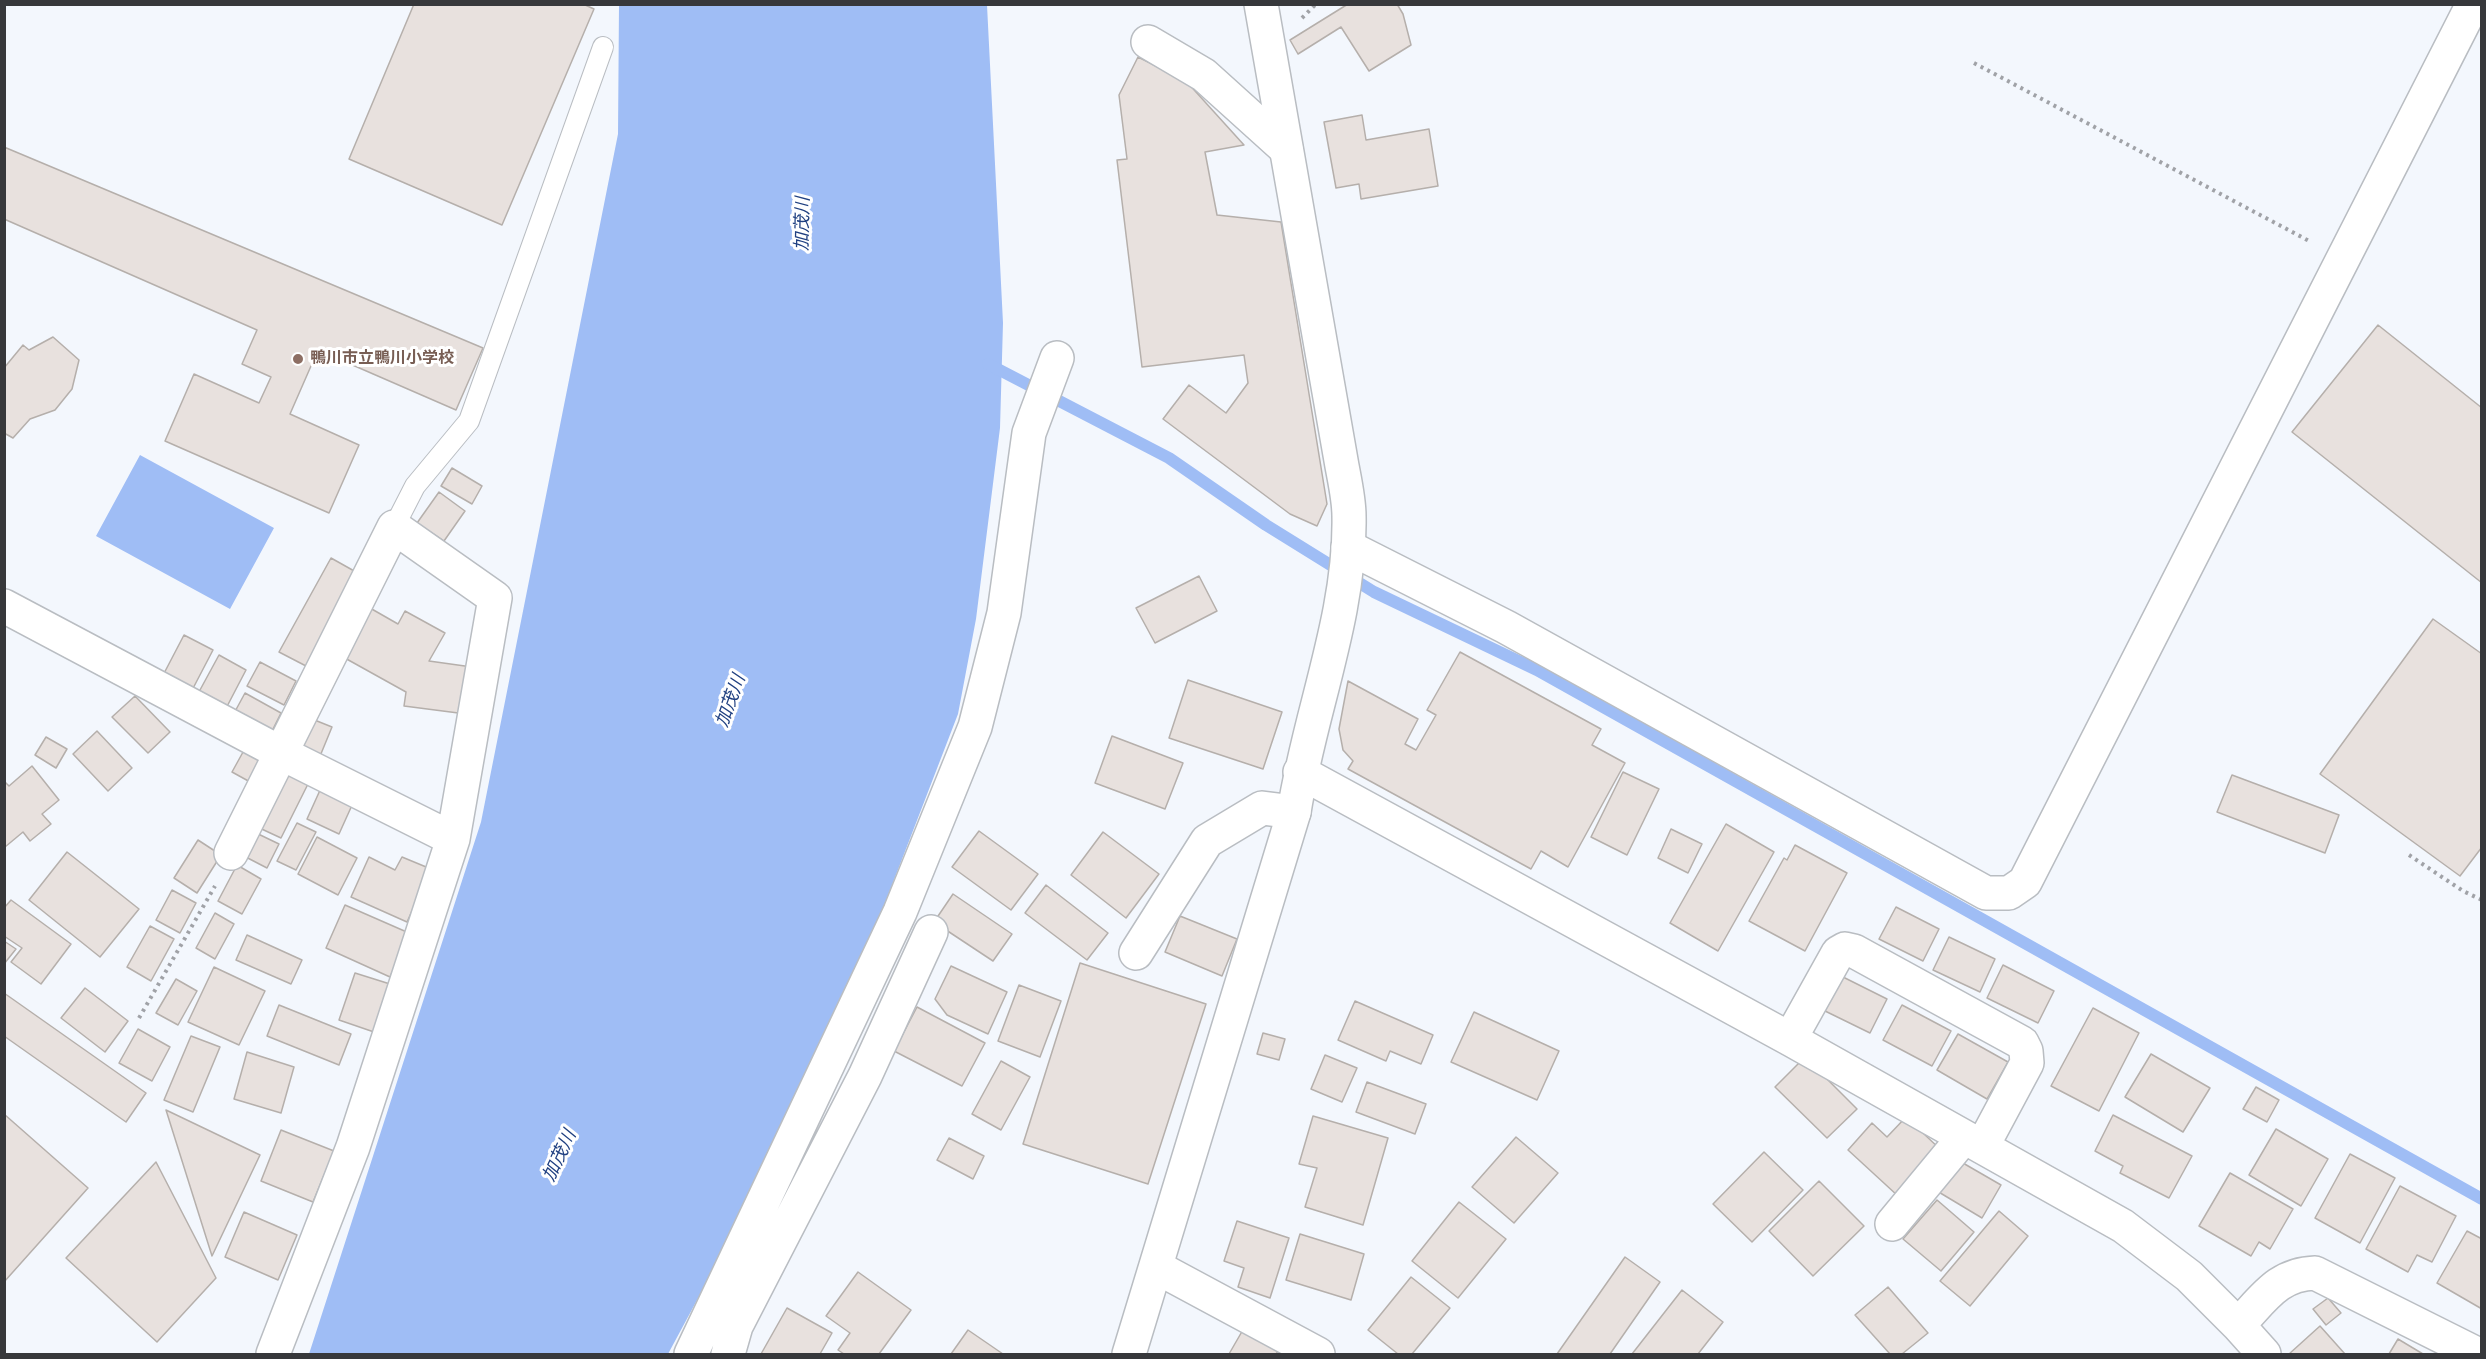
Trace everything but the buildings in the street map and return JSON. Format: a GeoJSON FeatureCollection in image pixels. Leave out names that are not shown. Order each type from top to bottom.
{"type":"FeatureCollection","features":[{"type":"Feature","properties":{"kind":"street"},"geometry":{"type":"LineString","coordinates":[[1129,1354],[1158,1268],[1294,812],[1300,772],[1340,611],[1348,547],[1349,514],[1342,466],[1261,4]]}},
{"type":"Feature","properties":{"kind":"street"},"geometry":{"type":"LineString","coordinates":[[1348,547],[1506,627],[1986,893],[2009,893],[2025,882],[2473,4]]}},
{"type":"Feature","properties":{"kind":"street"},"geometry":{"type":"LineString","coordinates":[[1148,42],[1204,75],[1286,150]]}},
{"type":"Feature","properties":{"kind":"street"},"geometry":{"type":"LineString","coordinates":[[691,1354],[900,912],[975,727],[1004,613],[1029,433],[1057,358]]}},
{"type":"Feature","properties":{"kind":"street"},"geometry":{"type":"LineString","coordinates":[[231,853],[279,752],[394,527],[495,598],[453,839],[353,1147],[273,1354]]}},
{"type":"Feature","properties":{"kind":"street"},"geometry":{"type":"LineString","coordinates":[[4,606],[279,752],[453,839]]}},
{"type":"Feature","properties":{"kind":"street"},"geometry":{"type":"LineString","coordinates":[[1300,772],[1790,1039],[2123,1226],[2188,1276],[2264,1354]]}},
{"type":"Feature","properties":{"kind":"street"},"geometry":{"type":"LineString","coordinates":[[1136,952],[1207,841],[1262,808],[1294,812]]}},
{"type":"Feature","properties":{"kind":"street"},"geometry":{"type":"LineString","coordinates":[[728,1354],[735,1326],[865,1076],[930,932]]}},
{"type":"Feature","properties":{"kind":"street"},"geometry":{"type":"LineString","coordinates":[[1790,1039],[1838,953],[1845,949],[1854,951],[2022,1043],[2026,1051],[2026,1063],[1973,1142],[1892,1224]]}},
{"type":"Feature","properties":{"kind":"street"},"geometry":{"type":"LineString","coordinates":[[1158,1268],[1318,1354]]}},
{"type":"Feature","properties":{"kind":"street"},"geometry":{"type":"LineString","coordinates":[[2238,1325],[2281,1282],[2297,1274],[2315,1273],[2477,1354]]}},
{"type":"Feature","properties":{"kind":"lane"},"geometry":{"type":"LineString","coordinates":[[394,527],[415,486],[469,422],[603,47]]}},
{"type":"Feature","properties":{"kind":"path"},"geometry":{"type":"LineString","coordinates":[[1974,63],[2343,259]]}},
{"type":"Feature","properties":{"kind":"path"},"geometry":{"type":"LineString","coordinates":[[139,1018],[210,896],[231,853]]}},
{"type":"Feature","properties":{"kind":"path"},"geometry":{"type":"LineString","coordinates":[[2409,855],[2463,891],[2481,900]]}},
{"type":"Feature","properties":{"kind":"water","name":"加茂川"},"geometry":{"type":"Polygon","coordinates":[[[619,5],[987,5],[1003,323],[1000,428],[976,619],[958,714],[820,1072],[668,1354],[309,1354],[481,822],[618,134],[619,5]]]}},
{"type":"Feature","properties":{"kind":"water"},"geometry":{"type":"Polygon","coordinates":[[[140,455],[274,528],[230,609],[96,536],[140,455]]]}},
{"type":"Feature","properties":{"kind":"waterway"},"geometry":{"type":"LineString","coordinates":[[988,364],[1169,458],[1266,525],[1374,592],[1537,670],[2482,1199]]}},
{"type":"Feature","properties":{"kind":"place","name":"鴨川市立鴨川小学校"},"geometry":{"type":"Point","coordinates":[298,359]}}]}
